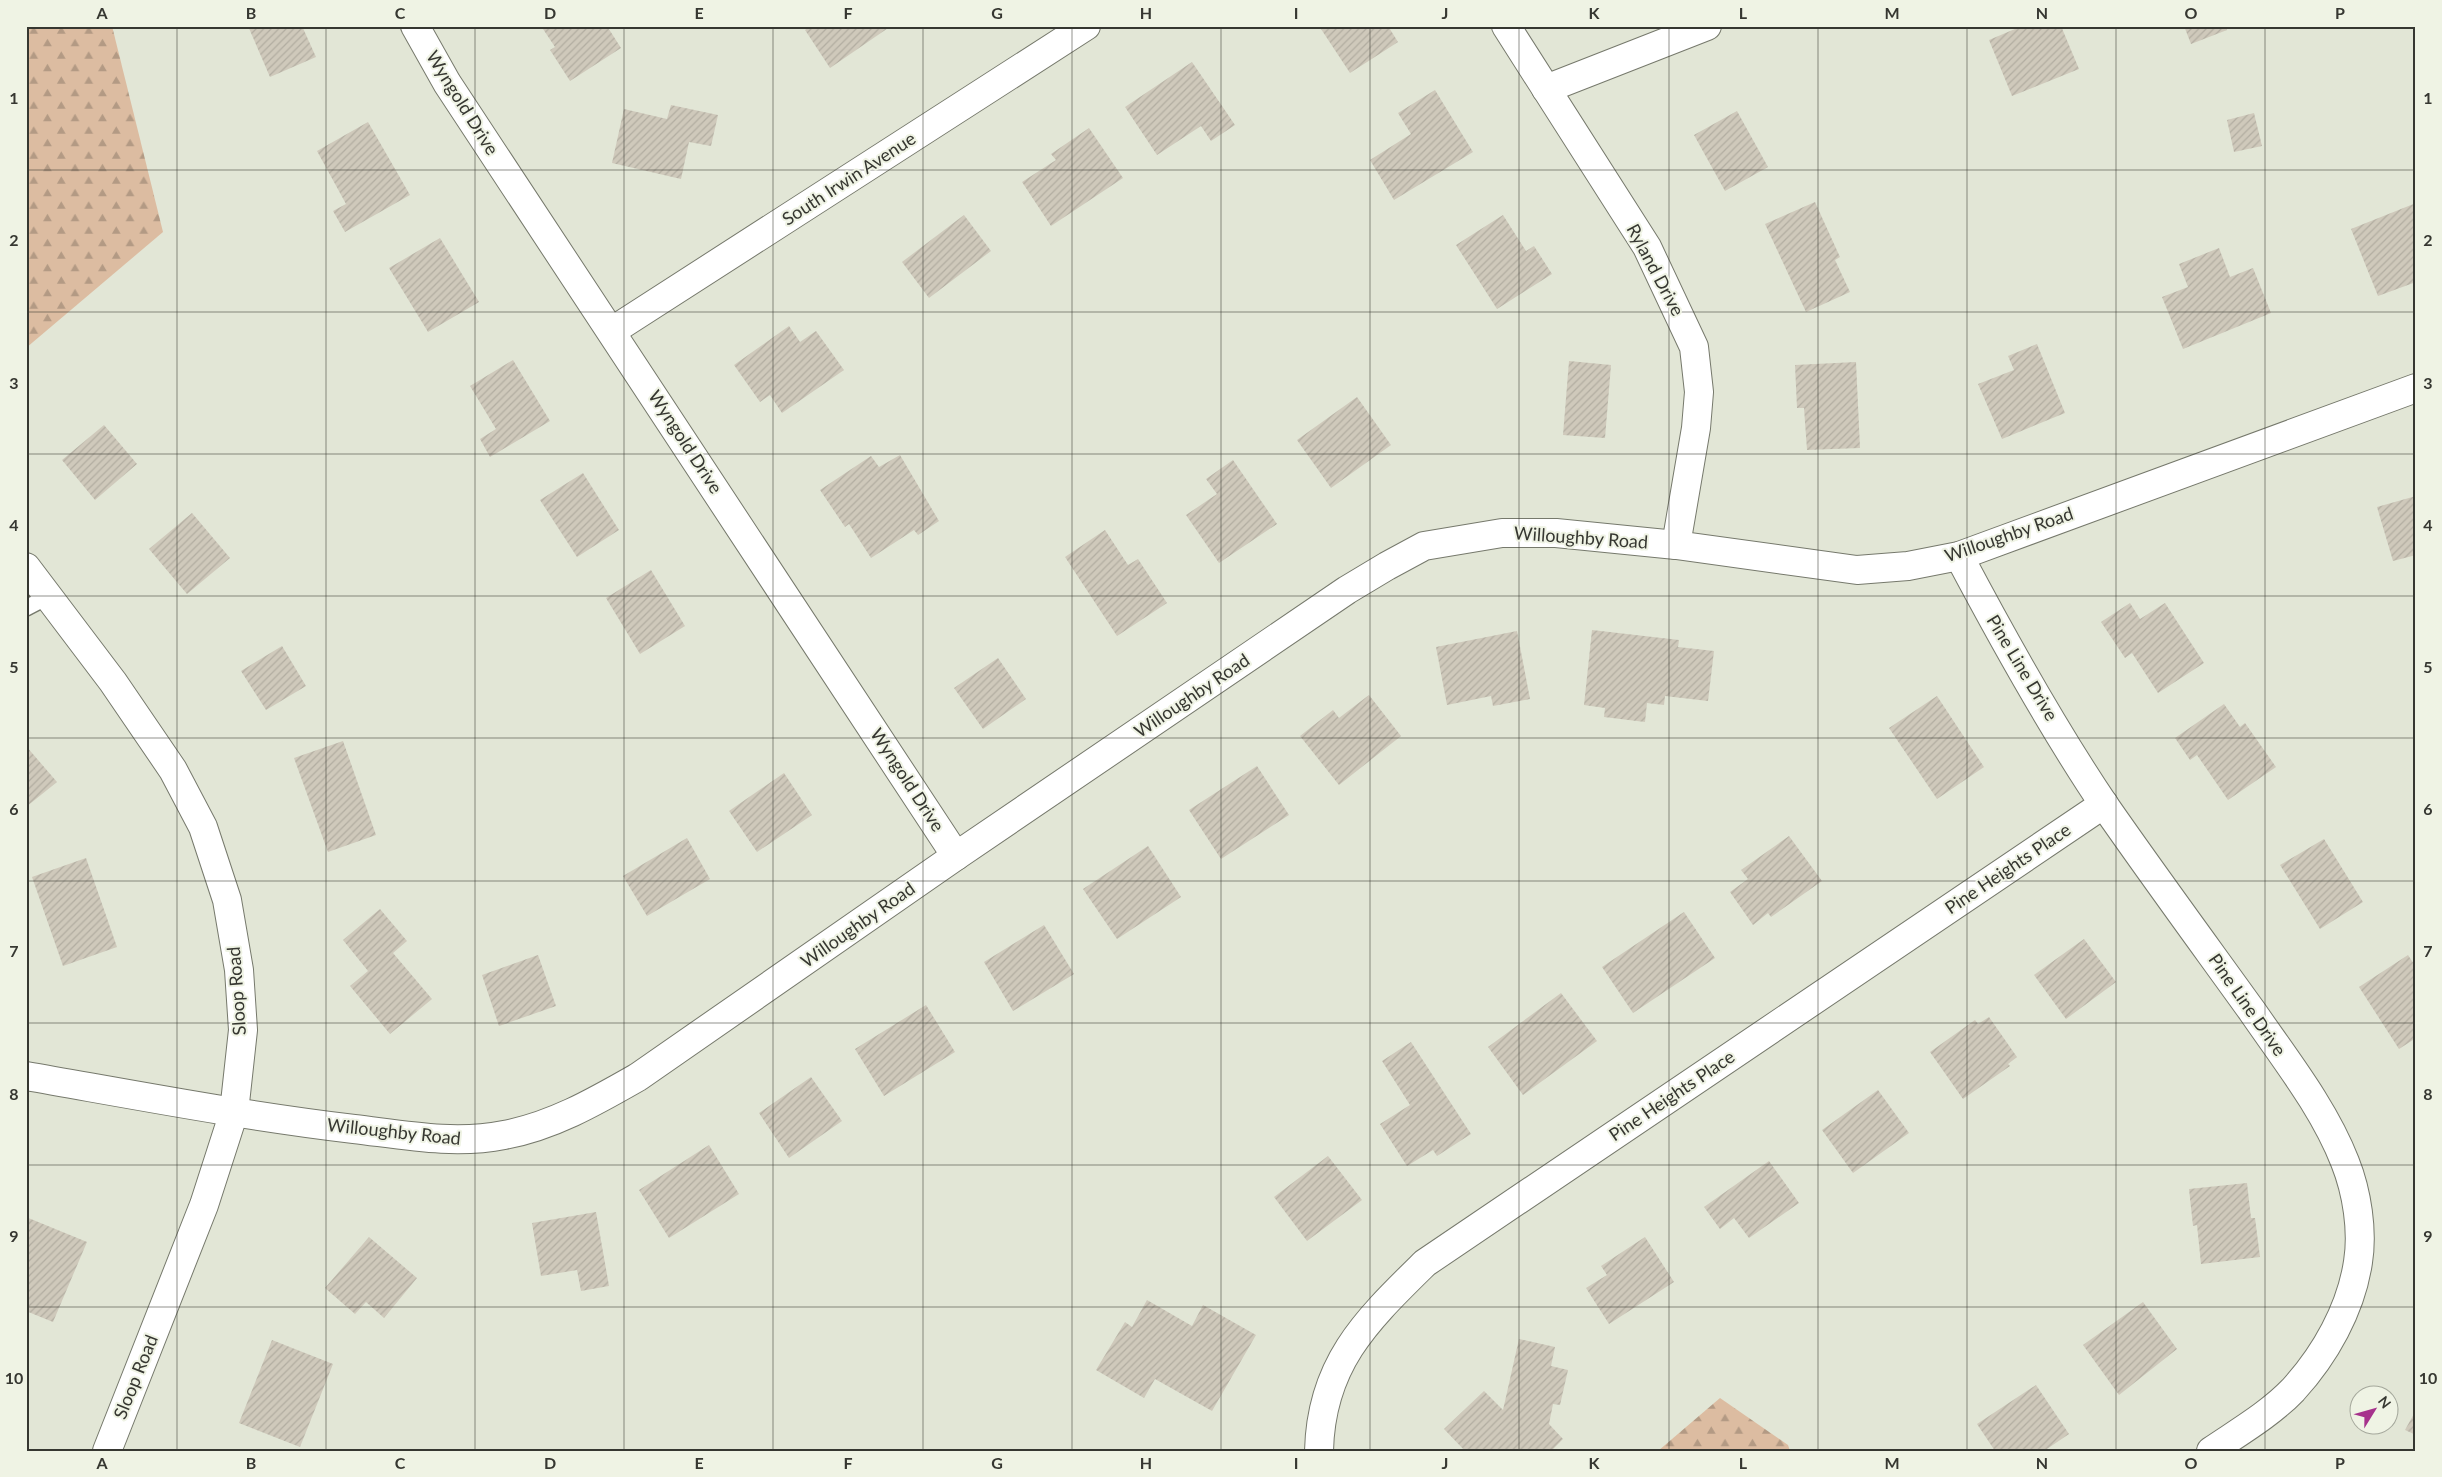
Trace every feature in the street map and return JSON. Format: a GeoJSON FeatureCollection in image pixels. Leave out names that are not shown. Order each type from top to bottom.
{"type":"FeatureCollection","features":[{"type":"Feature","properties":{"kind":"street","name":"Wyngold Drive"},"geometry":{"type":"LineString","coordinates":[[415,26],[447,83],[956,856]]}},
{"type":"Feature","properties":{"kind":"street","name":"South Irwin Avenue"},"geometry":{"type":"LineString","coordinates":[[612,331],[1086,26]]}},
{"type":"Feature","properties":{"kind":"street","name":"Ryland Drive"},"geometry":{"type":"LineString","coordinates":[[1506,26],[1647,247],[1694,347],[1699,392],[1696,428],[1676,545]]}},
{"type":"Feature","properties":{"kind":"street"},"geometry":{"type":"LineString","coordinates":[[1546,89],[1707,26]]}},
{"type":"Feature","properties":{"kind":"street","name":"Willoughby Road"},"geometry":{"type":"LineString","coordinates":[[26,1076],[234,1112],[330,1126],[466,1140],[504,1135],[545,1124],[591,1104],[638,1077],[956,856],[1347,590],[1424,546],[1502,533],[1556,533],[1676,545],[1857,570],[1908,566],[1959,556],[2416,388]]}},
{"type":"Feature","properties":{"kind":"street","name":"Pine Line Drive"},"geometry":{"type":"LineString","coordinates":[[1959,556],[2009,649],[2104,804],[2295,1072],[2327,1127],[2345,1163],[2355,1200],[2359,1232],[2358,1263],[2349,1299],[2336,1330],[2292,1390],[2261,1417],[2211,1451]]}},
{"type":"Feature","properties":{"kind":"street","name":"Sloop Road"},"geometry":{"type":"LineString","coordinates":[[26,567],[38,602],[113,682],[173,770],[203,827],[228,900],[238,970],[243,1030],[234,1112],[204,1206],[107,1451]]}},
{"type":"Feature","properties":{"kind":"street","name":"Pine Heights Place"},"geometry":{"type":"LineString","coordinates":[[1319,1451],[1326,1405],[1334,1372],[1351,1343],[1385,1303],[1425,1263],[2104,804]]}},
{"type":"Feature","properties":{"kind":"green space"},"geometry":{"type":"Polygon","coordinates":[[[26,26],[112,26],[163,232],[26,348],[26,26]]]}},
{"type":"Feature","properties":{"kind":"green space"},"geometry":{"type":"Polygon","coordinates":[[[1720,1398],[1788,1445],[1790,1451],[1658,1451],[1720,1398]]]}},
{"type":"Feature","properties":{"kind":"building"},"geometry":{"type":"Polygon","coordinates":[[[248,26],[302,26],[316,57],[270,77],[248,26]]]}},
{"type":"Feature","properties":{"kind":"building"},"geometry":{"type":"Polygon","coordinates":[[[541,26],[607,26],[621,48],[570,81],[550,50],[555,47],[541,26]]]}},
{"type":"Feature","properties":{"kind":"building"},"geometry":{"type":"Polygon","coordinates":[[[810,26],[891,26],[830,68],[805,30],[810,26]]]}},
{"type":"Feature","properties":{"kind":"building"},"geometry":{"type":"Polygon","coordinates":[[[1319,26],[1388,26],[1398,42],[1350,73],[1319,26]]]}},
{"type":"Feature","properties":{"kind":"building"},"geometry":{"type":"Polygon","coordinates":[[[2022,26],[2061,26],[2079,69],[2012,96],[1989,40],[2022,26]]]}},
{"type":"Feature","properties":{"kind":"building"},"geometry":{"type":"Polygon","coordinates":[[[2184,26],[2226,26],[2227,30],[2191,44],[2184,26]]]}},
{"type":"Feature","properties":{"kind":"building"},"geometry":{"type":"Polygon","coordinates":[[[1192,62],[1235,125],[1211,141],[1201,126],[1157,155],[1125,107],[1192,62]]]}},
{"type":"Feature","properties":{"kind":"building"},"geometry":{"type":"Polygon","coordinates":[[[1435,90],[1473,152],[1394,200],[1370,160],[1411,134],[1398,113],[1435,90]]]}},
{"type":"Feature","properties":{"kind":"building"},"geometry":{"type":"Polygon","coordinates":[[[671,105],[718,115],[711,146],[689,142],[681,179],[612,163],[624,109],[667,119],[671,105]]]}},
{"type":"Feature","properties":{"kind":"building"},"geometry":{"type":"Polygon","coordinates":[[[1737,111],[1768,167],[1725,191],[1694,135],[1737,111]]]}},
{"type":"Feature","properties":{"kind":"building"},"geometry":{"type":"Polygon","coordinates":[[[2254,113],[2262,146],[2234,152],[2227,120],[2254,113]]]}},
{"type":"Feature","properties":{"kind":"building"},"geometry":{"type":"Polygon","coordinates":[[[368,122],[410,195],[345,232],[333,211],[346,204],[317,151],[368,122]]]}},
{"type":"Feature","properties":{"kind":"building"},"geometry":{"type":"Polygon","coordinates":[[[1089,128],[1123,178],[1051,226],[1022,182],[1056,160],[1051,154],[1089,128]]]}},
{"type":"Feature","properties":{"kind":"building"},"geometry":{"type":"Polygon","coordinates":[[[1815,202],[1840,257],[1835,260],[1850,292],[1806,312],[1765,224],[1815,202]]]}},
{"type":"Feature","properties":{"kind":"building"},"geometry":{"type":"Polygon","coordinates":[[[2416,203],[2416,282],[2378,296],[2351,229],[2416,203]]]}},
{"type":"Feature","properties":{"kind":"building"},"geometry":{"type":"Polygon","coordinates":[[[964,215],[991,251],[929,298],[902,262],[964,215]]]}},
{"type":"Feature","properties":{"kind":"building"},"geometry":{"type":"Polygon","coordinates":[[[1503,215],[1526,251],[1534,246],[1552,274],[1497,309],[1456,245],[1503,215]]]}},
{"type":"Feature","properties":{"kind":"building"},"geometry":{"type":"Polygon","coordinates":[[[440,238],[479,302],[428,332],[389,268],[440,238]]]}},
{"type":"Feature","properties":{"kind":"building"},"geometry":{"type":"Polygon","coordinates":[[[2219,248],[2230,277],[2253,268],[2271,313],[2183,349],[2162,297],[2188,287],[2179,264],[2219,248]]]}},
{"type":"Feature","properties":{"kind":"building"},"geometry":{"type":"Polygon","coordinates":[[[789,326],[800,342],[816,331],[844,370],[782,413],[770,395],[760,402],[734,365],[789,326]]]}},
{"type":"Feature","properties":{"kind":"building"},"geometry":{"type":"Polygon","coordinates":[[[2037,344],[2065,413],[2002,439],[1978,384],[2014,370],[2008,356],[2037,344]]]}},
{"type":"Feature","properties":{"kind":"building"},"geometry":{"type":"Polygon","coordinates":[[[513,360],[550,421],[490,457],[480,439],[496,429],[470,386],[513,360]]]}},
{"type":"Feature","properties":{"kind":"building"},"geometry":{"type":"Polygon","coordinates":[[[1569,361],[1611,365],[1605,438],[1563,435],[1569,361]]]}},
{"type":"Feature","properties":{"kind":"building"},"geometry":{"type":"Polygon","coordinates":[[[1856,362],[1860,448],[1807,450],[1804,408],[1797,408],[1795,365],[1856,362]]]}},
{"type":"Feature","properties":{"kind":"building"},"geometry":{"type":"Polygon","coordinates":[[[1357,397],[1391,445],[1331,488],[1297,440],[1357,397]]]}},
{"type":"Feature","properties":{"kind":"building"},"geometry":{"type":"Polygon","coordinates":[[[104,425],[137,464],[95,500],[62,460],[104,425]]]}},
{"type":"Feature","properties":{"kind":"building"},"geometry":{"type":"Polygon","coordinates":[[[900,455],[939,521],[918,535],[914,530],[871,558],[849,524],[845,527],[820,490],[871,456],[879,467],[900,455]]]}},
{"type":"Feature","properties":{"kind":"building"},"geometry":{"type":"Polygon","coordinates":[[[1233,460],[1277,524],[1219,563],[1186,515],[1217,494],[1206,479],[1233,460]]]}},
{"type":"Feature","properties":{"kind":"building"},"geometry":{"type":"Polygon","coordinates":[[[583,473],[619,530],[577,557],[540,500],[583,473]]]}},
{"type":"Feature","properties":{"kind":"building"},"geometry":{"type":"Polygon","coordinates":[[[2416,496],[2416,555],[2393,561],[2377,507],[2416,496]]]}},
{"type":"Feature","properties":{"kind":"building"},"geometry":{"type":"Polygon","coordinates":[[[192,513],[230,558],[187,594],[149,549],[192,513]]]}},
{"type":"Feature","properties":{"kind":"building"},"geometry":{"type":"Polygon","coordinates":[[[1105,530],[1128,565],[1138,559],[1167,603],[1117,636],[1065,557],[1105,530]]]}},
{"type":"Feature","properties":{"kind":"building"},"geometry":{"type":"Polygon","coordinates":[[[651,570],[685,626],[640,654],[606,598],[651,570]]]}},
{"type":"Feature","properties":{"kind":"building"},"geometry":{"type":"Polygon","coordinates":[[[2130,603],[2140,619],[2165,603],[2204,663],[2158,693],[2132,653],[2125,658],[2101,622],[2130,603]]]}},
{"type":"Feature","properties":{"kind":"building"},"geometry":{"type":"Polygon","coordinates":[[[1592,630],[1679,640],[1678,647],[1714,651],[1708,701],[1665,696],[1664,705],[1647,703],[1645,722],[1604,717],[1605,708],[1584,705],[1592,630]]]}},
{"type":"Feature","properties":{"kind":"building"},"geometry":{"type":"Polygon","coordinates":[[[1517,631],[1530,699],[1493,706],[1491,696],[1447,705],[1436,647],[1517,631]]]}},
{"type":"Feature","properties":{"kind":"building"},"geometry":{"type":"Polygon","coordinates":[[[282,646],[306,686],[266,710],[241,671],[282,646]]]}},
{"type":"Feature","properties":{"kind":"building"},"geometry":{"type":"Polygon","coordinates":[[[998,658],[1026,699],[983,729],[954,688],[998,658]]]}},
{"type":"Feature","properties":{"kind":"building"},"geometry":{"type":"Polygon","coordinates":[[[1369,695],[1401,736],[1339,785],[1300,736],[1333,710],[1339,718],[1369,695]]]}},
{"type":"Feature","properties":{"kind":"building"},"geometry":{"type":"Polygon","coordinates":[[[1937,696],[1984,767],[1937,799],[1889,728],[1937,696]]]}},
{"type":"Feature","properties":{"kind":"building"},"geometry":{"type":"Polygon","coordinates":[[[2224,704],[2240,727],[2245,723],[2276,767],[2228,800],[2197,755],[2190,760],[2175,738],[2224,704]]]}},
{"type":"Feature","properties":{"kind":"building"},"geometry":{"type":"Polygon","coordinates":[[[343,741],[376,835],[328,852],[294,758],[343,741]]]}},
{"type":"Feature","properties":{"kind":"building"},"geometry":{"type":"Polygon","coordinates":[[[26,746],[57,782],[26,807],[26,746]]]}},
{"type":"Feature","properties":{"kind":"building"},"geometry":{"type":"Polygon","coordinates":[[[1257,766],[1289,815],[1221,859],[1189,810],[1257,766]]]}},
{"type":"Feature","properties":{"kind":"building"},"geometry":{"type":"Polygon","coordinates":[[[784,773],[812,815],[757,852],[729,811],[784,773]]]}},
{"type":"Feature","properties":{"kind":"building"},"geometry":{"type":"Polygon","coordinates":[[[1789,836],[1822,881],[1771,917],[1768,913],[1753,925],[1730,892],[1748,879],[1741,870],[1789,836]]]}},
{"type":"Feature","properties":{"kind":"building"},"geometry":{"type":"Polygon","coordinates":[[[687,838],[710,879],[647,916],[623,876],[687,838]]]}},
{"type":"Feature","properties":{"kind":"building"},"geometry":{"type":"Polygon","coordinates":[[[2324,839],[2363,902],[2320,929],[2280,865],[2324,839]]]}},
{"type":"Feature","properties":{"kind":"building"},"geometry":{"type":"Polygon","coordinates":[[[1148,846],[1181,897],[1117,939],[1083,889],[1148,846]]]}},
{"type":"Feature","properties":{"kind":"building"},"geometry":{"type":"Polygon","coordinates":[[[86,858],[117,947],[63,966],[32,877],[86,858]]]}},
{"type":"Feature","properties":{"kind":"building"},"geometry":{"type":"Polygon","coordinates":[[[380,909],[407,941],[393,953],[432,999],[390,1034],[350,986],[368,971],[343,940],[380,909]]]}},
{"type":"Feature","properties":{"kind":"building"},"geometry":{"type":"Polygon","coordinates":[[[1684,912],[1715,958],[1633,1013],[1602,967],[1684,912]]]}},
{"type":"Feature","properties":{"kind":"building"},"geometry":{"type":"Polygon","coordinates":[[[1044,925],[1074,974],[1013,1011],[984,962],[1044,925]]]}},
{"type":"Feature","properties":{"kind":"building"},"geometry":{"type":"Polygon","coordinates":[[[2084,939],[2116,982],[2066,1019],[2034,975],[2084,939]]]}},
{"type":"Feature","properties":{"kind":"building"},"geometry":{"type":"Polygon","coordinates":[[[538,955],[556,1006],[499,1026],[482,975],[538,955]]]}},
{"type":"Feature","properties":{"kind":"building"},"geometry":{"type":"Polygon","coordinates":[[[2408,955],[2416,967],[2416,1038],[2399,1049],[2359,987],[2408,955]]]}},
{"type":"Feature","properties":{"kind":"building"},"geometry":{"type":"Polygon","coordinates":[[[1561,993],[1597,1041],[1523,1095],[1488,1047],[1561,993]]]}},
{"type":"Feature","properties":{"kind":"building"},"geometry":{"type":"Polygon","coordinates":[[[926,1005],[955,1052],[884,1096],[855,1049],[926,1005]]]}},
{"type":"Feature","properties":{"kind":"building"},"geometry":{"type":"Polygon","coordinates":[[[1989,1017],[2017,1057],[2008,1064],[2010,1066],[1963,1099],[1930,1052],[1975,1020],[1978,1024],[1989,1017]]]}},
{"type":"Feature","properties":{"kind":"building"},"geometry":{"type":"Polygon","coordinates":[[[1411,1042],[1471,1134],[1437,1156],[1433,1150],[1407,1166],[1380,1124],[1410,1105],[1382,1061],[1411,1042]]]}},
{"type":"Feature","properties":{"kind":"building"},"geometry":{"type":"Polygon","coordinates":[[[811,1077],[842,1121],[789,1158],[759,1113],[811,1077]]]}},
{"type":"Feature","properties":{"kind":"building"},"geometry":{"type":"Polygon","coordinates":[[[1878,1090],[1909,1133],[1853,1173],[1822,1130],[1878,1090]]]}},
{"type":"Feature","properties":{"kind":"building"},"geometry":{"type":"Polygon","coordinates":[[[709,1145],[739,1194],[669,1238],[639,1190],[709,1145]]]}},
{"type":"Feature","properties":{"kind":"building"},"geometry":{"type":"Polygon","coordinates":[[[1328,1156],[1362,1200],[1307,1241],[1274,1197],[1328,1156]]]}},
{"type":"Feature","properties":{"kind":"building"},"geometry":{"type":"Polygon","coordinates":[[[1769,1161],[1799,1203],[1749,1238],[1734,1218],[1720,1229],[1704,1207],[1769,1161]]]}},
{"type":"Feature","properties":{"kind":"building"},"geometry":{"type":"Polygon","coordinates":[[[2247,1183],[2251,1218],[2255,1218],[2260,1257],[2201,1264],[2197,1225],[2193,1226],[2189,1189],[2247,1183]]]}},
{"type":"Feature","properties":{"kind":"building"},"geometry":{"type":"Polygon","coordinates":[[[596,1212],[609,1286],[581,1291],[577,1270],[541,1276],[532,1223],[596,1212]]]}},
{"type":"Feature","properties":{"kind":"building"},"geometry":{"type":"Polygon","coordinates":[[[26,1217],[87,1242],[53,1322],[26,1311],[26,1217]]]}},
{"type":"Feature","properties":{"kind":"building"},"geometry":{"type":"Polygon","coordinates":[[[369,1237],[417,1278],[384,1318],[366,1302],[355,1314],[325,1288],[369,1237]]]}},
{"type":"Feature","properties":{"kind":"building"},"geometry":{"type":"Polygon","coordinates":[[[1645,1237],[1674,1282],[1609,1324],[1586,1288],[1607,1275],[1601,1266],[1645,1237]]]}},
{"type":"Feature","properties":{"kind":"building"},"geometry":{"type":"Polygon","coordinates":[[[1147,1300],[1192,1326],[1203,1305],[1256,1335],[1212,1411],[1155,1379],[1144,1398],[1096,1370],[1125,1322],[1132,1327],[1147,1300]]]}},
{"type":"Feature","properties":{"kind":"building"},"geometry":{"type":"Polygon","coordinates":[[[2143,1302],[2177,1349],[2119,1395],[2083,1345],[2143,1302]]]}},
{"type":"Feature","properties":{"kind":"building"},"geometry":{"type":"Polygon","coordinates":[[[1519,1339],[1555,1347],[1551,1366],[1568,1370],[1560,1405],[1553,1404],[1549,1424],[1563,1439],[1551,1451],[1465,1451],[1444,1429],[1484,1391],[1503,1410],[1519,1339]]]}},
{"type":"Feature","properties":{"kind":"building"},"geometry":{"type":"Polygon","coordinates":[[[272,1340],[333,1364],[300,1447],[239,1423],[272,1340]]]}},
{"type":"Feature","properties":{"kind":"building"},"geometry":{"type":"Polygon","coordinates":[[[2036,1385],[2069,1434],[2044,1451],[1995,1451],[1977,1424],[2036,1385]]]}},
{"type":"Feature","properties":{"kind":"building"},"geometry":{"type":"Polygon","coordinates":[[[2416,1410],[2416,1435],[2405,1430],[2416,1410]]]}}]}
